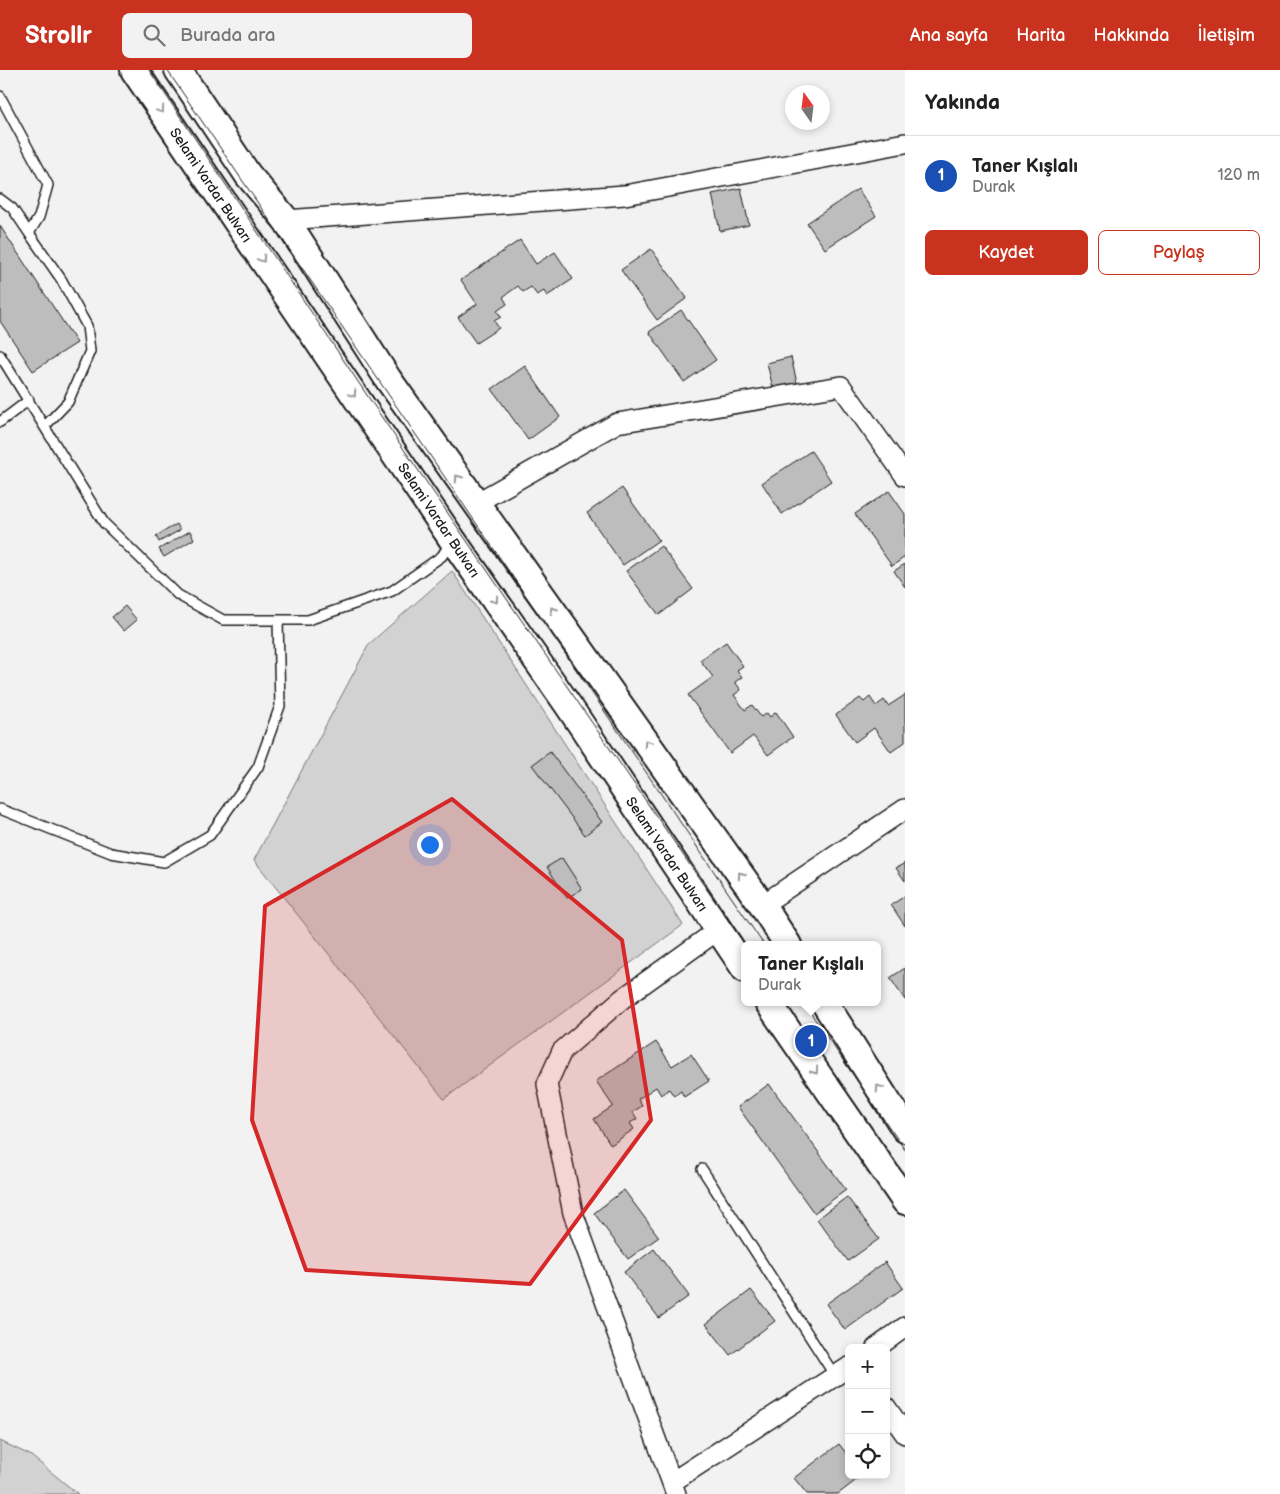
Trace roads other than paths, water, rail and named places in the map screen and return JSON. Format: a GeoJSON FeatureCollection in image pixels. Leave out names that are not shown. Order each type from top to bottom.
{"type":"FeatureCollection","features":[{"type":"Feature","properties":{"kind":"main road","name":"Selami Vardar Bulvarı"},"geometry":{"type":"LineString","coordinates":[[134,70],[452,539],[568,705],[741,963]]}},
{"type":"Feature","properties":{"kind":"main road"},"geometry":{"type":"LineString","coordinates":[[178,70],[248,175],[286,220],[388,379],[762,905],[785,941]]}},
{"type":"Feature","properties":{"kind":"main road"},"geometry":{"type":"LineString","coordinates":[[771,1006],[905,1201]]}},
{"type":"Feature","properties":{"kind":"main road"},"geometry":{"type":"LineString","coordinates":[[827,1006],[905,1129]]}},
{"type":"Feature","properties":{"kind":"street"},"geometry":{"type":"LineString","coordinates":[[286,220],[625,195],[905,142]]}},
{"type":"Feature","properties":{"kind":"street"},"geometry":{"type":"LineString","coordinates":[[476,503],[617,423],[841,386],[905,476]]}},
{"type":"Feature","properties":{"kind":"street"},"geometry":{"type":"LineString","coordinates":[[762,905],[905,809]]}},
{"type":"Feature","properties":{"kind":"street"},"geometry":{"type":"LineString","coordinates":[[718,930],[622,999],[562,1051],[548,1084],[573,1213],[674,1488],[842,1372]]}},
{"type":"Feature","properties":{"kind":"street"},"geometry":{"type":"LineString","coordinates":[[882,1344],[905,1327]]}},
{"type":"Feature","properties":{"kind":"street"},"geometry":{"type":"LineString","coordinates":[[890,1413],[905,1434]]}},
{"type":"Feature","properties":{"kind":"lane"},"geometry":{"type":"LineString","coordinates":[[0,96],[48,186],[38,217],[29,233]]}},
{"type":"Feature","properties":{"kind":"lane"},"geometry":{"type":"LineString","coordinates":[[0,199],[12,208],[61,279],[87,326],[90,351],[68,402],[45,426]]}},
{"type":"Feature","properties":{"kind":"lane"},"geometry":{"type":"LineString","coordinates":[[0,355],[104,523],[178,595],[223,620],[308,620],[392,591],[442,556],[452,539]]}},
{"type":"Feature","properties":{"kind":"lane"},"geometry":{"type":"LineString","coordinates":[[0,422],[29,400]]}},
{"type":"Feature","properties":{"kind":"lane"},"geometry":{"type":"LineString","coordinates":[[0,809],[111,853],[164,862],[210,835],[258,767],[280,706],[278,620]]}},
{"type":"Feature","properties":{"kind":"lane"},"geometry":{"type":"LineString","coordinates":[[702,1169],[842,1372]]}},
{"type":"Feature","properties":{"kind":"tram line"},"geometry":{"type":"LineString","coordinates":[[149,70],[383,419],[742,941]]}},
{"type":"Feature","properties":{"kind":"tram line"},"geometry":{"type":"LineString","coordinates":[[167,70],[761,941]]}},
{"type":"Feature","properties":{"kind":"tram line"},"geometry":{"type":"LineString","coordinates":[[788,1006],[905,1177]]}},
{"type":"Feature","properties":{"kind":"tram line"},"geometry":{"type":"LineString","coordinates":[[806,1006],[905,1150]]}},
{"type":"Feature","properties":{"kind":"place","name":"Taner Kışlalı"},"geometry":{"type":"Point","coordinates":[811,1041]}}]}
